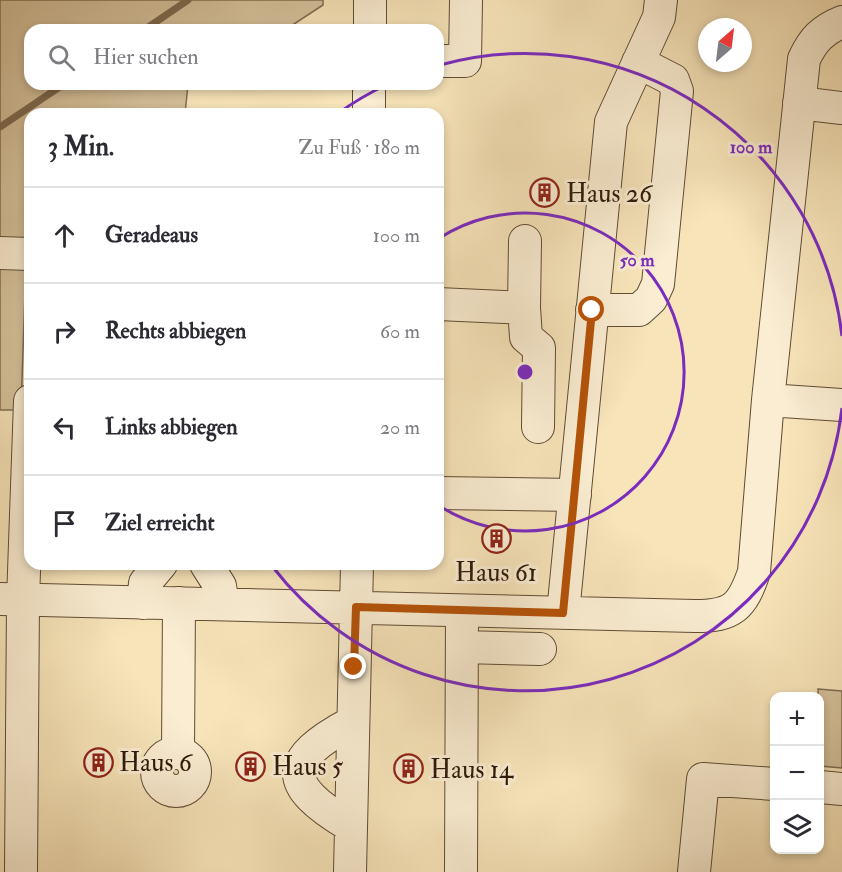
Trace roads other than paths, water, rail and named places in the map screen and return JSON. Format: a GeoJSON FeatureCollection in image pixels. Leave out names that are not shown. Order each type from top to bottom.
{"type":"FeatureCollection","features":[{"type":"Feature","properties":{"kind":"street"},"geometry":{"type":"LineString","coordinates":[[370,0],[370,24]]}},
{"type":"Feature","properties":{"kind":"street"},"geometry":{"type":"LineString","coordinates":[[444,61],[465,61],[466,0]]}},
{"type":"Feature","properties":{"kind":"street"},"geometry":{"type":"LineString","coordinates":[[563,613],[611,122],[659,17],[660,0]]}},
{"type":"Feature","properties":{"kind":"street"},"geometry":{"type":"LineString","coordinates":[[12,600],[715,616],[729,612],[739,604],[754,572],[768,400],[804,59],[812,42],[826,28],[842,22]]}},
{"type":"Feature","properties":{"kind":"street"},"geometry":{"type":"LineString","coordinates":[[592,310],[639,310],[651,299],[658,284],[676,92],[673,80],[638,62]]}},
{"type":"Feature","properties":{"kind":"street"},"geometry":{"type":"LineString","coordinates":[[369,90],[369,108]]}},
{"type":"Feature","properties":{"kind":"street"},"geometry":{"type":"LineString","coordinates":[[799,103],[842,108]]}},
{"type":"Feature","properties":{"kind":"street"},"geometry":{"type":"LineString","coordinates":[[525,241],[526,337],[539,348],[538,427]]}},
{"type":"Feature","properties":{"kind":"street"},"geometry":{"type":"LineString","coordinates":[[0,253],[24,254]]}},
{"type":"Feature","properties":{"kind":"street"},"geometry":{"type":"LineString","coordinates":[[444,304],[525,308]]}},
{"type":"Feature","properties":{"kind":"street"},"geometry":{"type":"LineString","coordinates":[[768,400],[842,405]]}},
{"type":"Feature","properties":{"kind":"street"},"geometry":{"type":"LineString","coordinates":[[21,872],[12,600],[24,475]]}},
{"type":"Feature","properties":{"kind":"street"},"geometry":{"type":"LineString","coordinates":[[444,493],[575,495]]}},
{"type":"Feature","properties":{"kind":"street"},"geometry":{"type":"LineString","coordinates":[[143,603],[145,583],[156,570]]}},
{"type":"Feature","properties":{"kind":"street"},"geometry":{"type":"LineString","coordinates":[[210,570],[220,586],[223,604]]}},
{"type":"Feature","properties":{"kind":"street"},"geometry":{"type":"LineString","coordinates":[[350,872],[351,723],[357,570]]}},
{"type":"Feature","properties":{"kind":"street"},"geometry":{"type":"LineString","coordinates":[[178,603],[178,753]]}},
{"type":"Feature","properties":{"kind":"street"},"geometry":{"type":"LineString","coordinates":[[460,872],[462,611]]}},
{"type":"Feature","properties":{"kind":"street"},"geometry":{"type":"LineString","coordinates":[[462,647],[540,649]]}},
{"type":"Feature","properties":{"kind":"street"},"geometry":{"type":"LineString","coordinates":[[349,825],[308,796],[300,782],[298,770],[301,759],[309,749],[351,723]]}},
{"type":"Feature","properties":{"kind":"street"},"geometry":{"type":"LineString","coordinates":[[694,872],[703,779],[770,784]]}},
{"type":"Feature","properties":{"kind":"street"},"geometry":{"type":"LineString","coordinates":[[824,788],[842,789]]}},
{"type":"Feature","properties":{"kind":"waterway"},"geometry":{"type":"LineString","coordinates":[[153,24],[188,0]]}},
{"type":"Feature","properties":{"kind":"waterway"},"geometry":{"type":"LineString","coordinates":[[28,108],[55,90]]}},
{"type":"Feature","properties":{"kind":"waterway"},"geometry":{"type":"LineString","coordinates":[[0,127],[24,111]]}},
{"type":"Feature","properties":{"kind":"place","name":"Haus 26"},"geometry":{"type":"Point","coordinates":[545,193]}},
{"type":"Feature","properties":{"kind":"place","name":"Haus 61"},"geometry":{"type":"Point","coordinates":[496,538]}},
{"type":"Feature","properties":{"kind":"place","name":"Haus 6"},"geometry":{"type":"Point","coordinates":[98,762]}},
{"type":"Feature","properties":{"kind":"place","name":"Haus 5"},"geometry":{"type":"Point","coordinates":[251,766]}},
{"type":"Feature","properties":{"kind":"place","name":"Haus 14"},"geometry":{"type":"Point","coordinates":[409,769]}}]}
